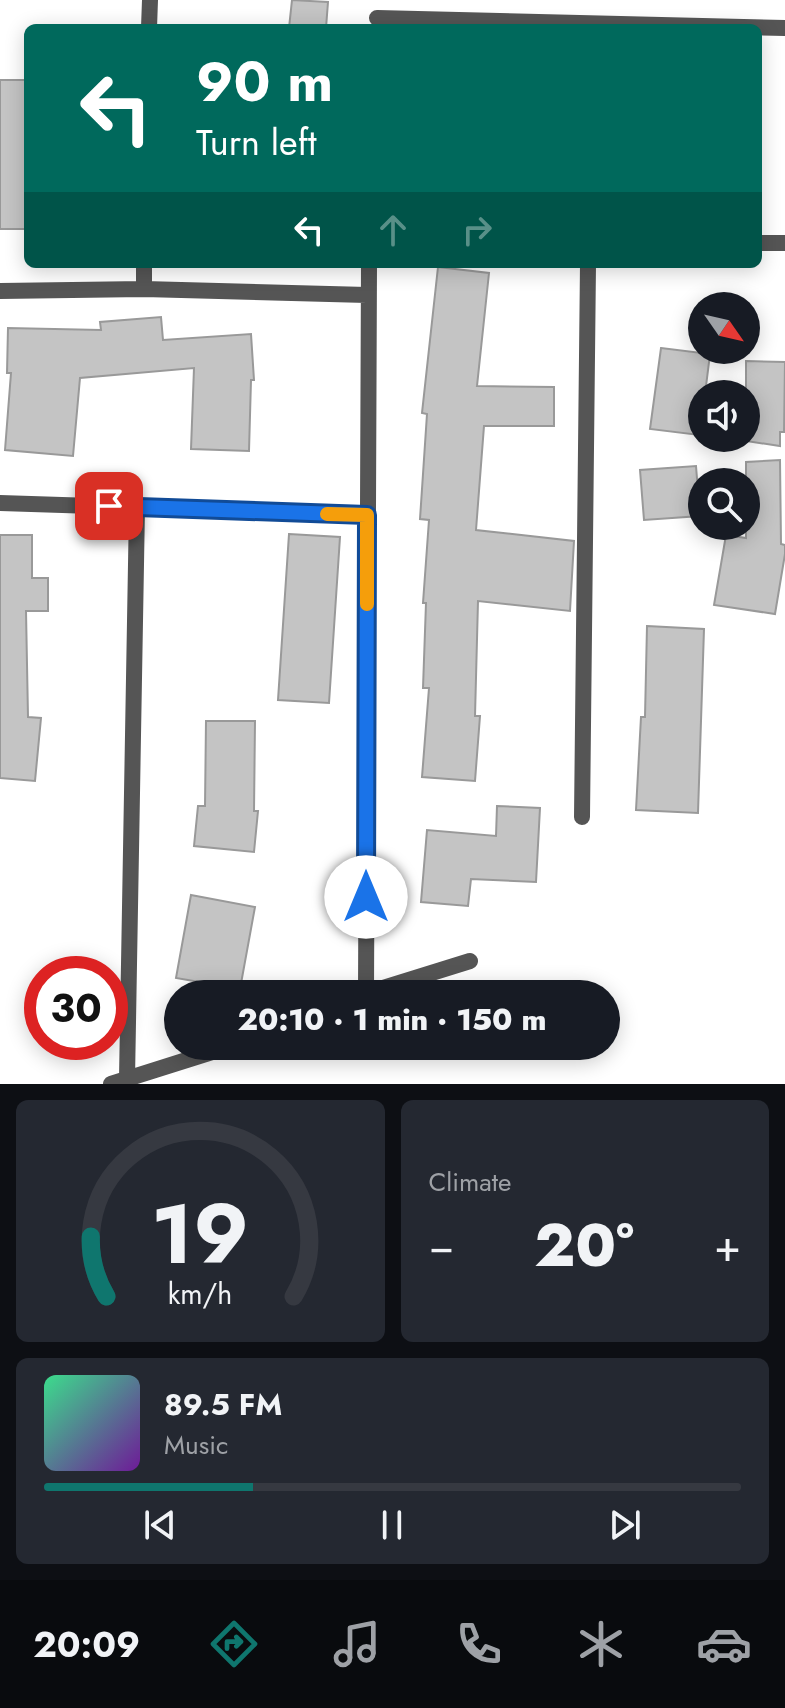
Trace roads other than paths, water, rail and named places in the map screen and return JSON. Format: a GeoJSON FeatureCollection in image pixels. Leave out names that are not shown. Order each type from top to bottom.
{"type":"FeatureCollection","features":[{"type":"Feature","properties":{"kind":"street"},"geometry":{"type":"LineString","coordinates":[[149,24],[150,0]]}},
{"type":"Feature","properties":{"kind":"street"},"geometry":{"type":"LineString","coordinates":[[377,0],[377,23],[459,24]]}},
{"type":"Feature","properties":{"kind":"street"},"geometry":{"type":"LineString","coordinates":[[762,28],[785,28]]}},
{"type":"Feature","properties":{"kind":"street"},"geometry":{"type":"LineString","coordinates":[[762,243],[785,243]]}},
{"type":"Feature","properties":{"kind":"street"},"geometry":{"type":"LineString","coordinates":[[144,268],[144,289]]}},
{"type":"Feature","properties":{"kind":"street"},"geometry":{"type":"LineString","coordinates":[[365,980],[369,268]]}},
{"type":"Feature","properties":{"kind":"street"},"geometry":{"type":"LineString","coordinates":[[582,817],[588,268]]}},
{"type":"Feature","properties":{"kind":"street"},"geometry":{"type":"LineString","coordinates":[[0,291],[144,289],[367,295]]}},
{"type":"Feature","properties":{"kind":"street"},"geometry":{"type":"LineString","coordinates":[[0,503],[367,515]]}},
{"type":"Feature","properties":{"kind":"street"},"geometry":{"type":"LineString","coordinates":[[137,507],[119,1082],[187,1060]]}},
{"type":"Feature","properties":{"kind":"street"},"geometry":{"type":"LineString","coordinates":[[410,980],[470,961]]}}]}
